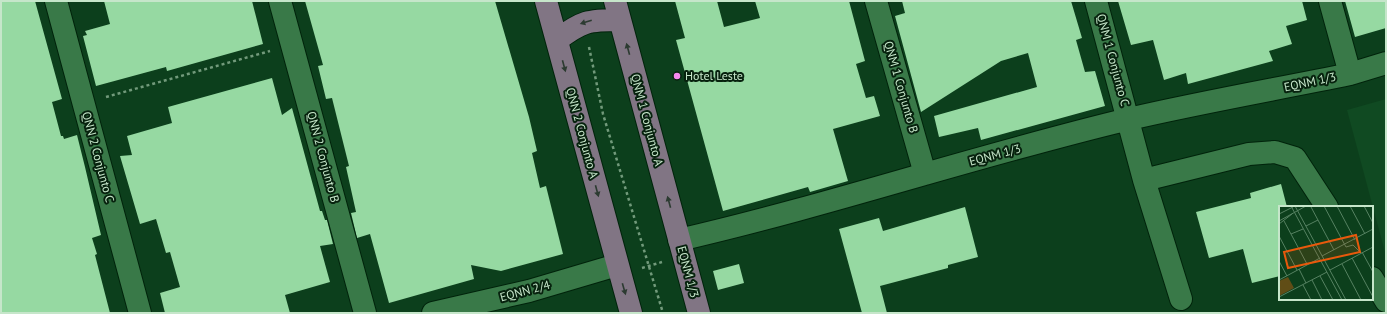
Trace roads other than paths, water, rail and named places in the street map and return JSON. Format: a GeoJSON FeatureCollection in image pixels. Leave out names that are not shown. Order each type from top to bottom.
{"type":"FeatureCollection","features":[{"type":"Feature","properties":{"kind":"main road","name":"QNN 2 Conjunto A"},"geometry":{"type":"LineString","coordinates":[[546,1],[630,313]]}},
{"type":"Feature","properties":{"kind":"main road"},"geometry":{"type":"LineString","coordinates":[[557,40],[584,22],[594,20],[617,10]]}},
{"type":"Feature","properties":{"kind":"main road","name":"QNM 1 Conjunto A"},"geometry":{"type":"LineString","coordinates":[[617,10],[682,248]]}},
{"type":"Feature","properties":{"kind":"main road","name":"EQNM 1/3"},"geometry":{"type":"LineString","coordinates":[[682,248],[700,313]]}},
{"type":"Feature","properties":{"kind":"street","name":"QNN 2 Conjunto C"},"geometry":{"type":"LineString","coordinates":[[56,1],[140,313]]}},
{"type":"Feature","properties":{"kind":"street","name":"QNN 2 Conjunto B"},"geometry":{"type":"LineString","coordinates":[[280,1],[365,313]]}},
{"type":"Feature","properties":{"kind":"street","name":"QNM 1 Conjunto B"},"geometry":{"type":"LineString","coordinates":[[876,1],[925,174]]}},
{"type":"Feature","properties":{"kind":"street","name":"QNM 1 Conjunto C"},"geometry":{"type":"LineString","coordinates":[[1096,1],[1129,119],[1144,180],[1181,299]]}},
{"type":"Feature","properties":{"kind":"street"},"geometry":{"type":"LineString","coordinates":[[1330,1],[1350,74]]}},
{"type":"Feature","properties":{"kind":"street","name":"EQNM 1/3"},"geometry":{"type":"LineString","coordinates":[[682,248],[763,220],[925,174],[1129,119],[1350,74],[1386,62]]}},
{"type":"Feature","properties":{"kind":"street"},"geometry":{"type":"LineString","coordinates":[[1144,180],[1249,154],[1275,152],[1295,158],[1326,206]]}},
{"type":"Feature","properties":{"kind":"street","name":"EQNN 2/4"},"geometry":{"type":"LineString","coordinates":[[433,313],[618,269]]}},
{"type":"Feature","properties":{"kind":"street"},"geometry":{"type":"LineString","coordinates":[[1373,280],[1386,301]]}},
{"type":"Feature","properties":{"kind":"place","name":"Hotel Leste"},"geometry":{"type":"Point","coordinates":[677,76]}}]}
